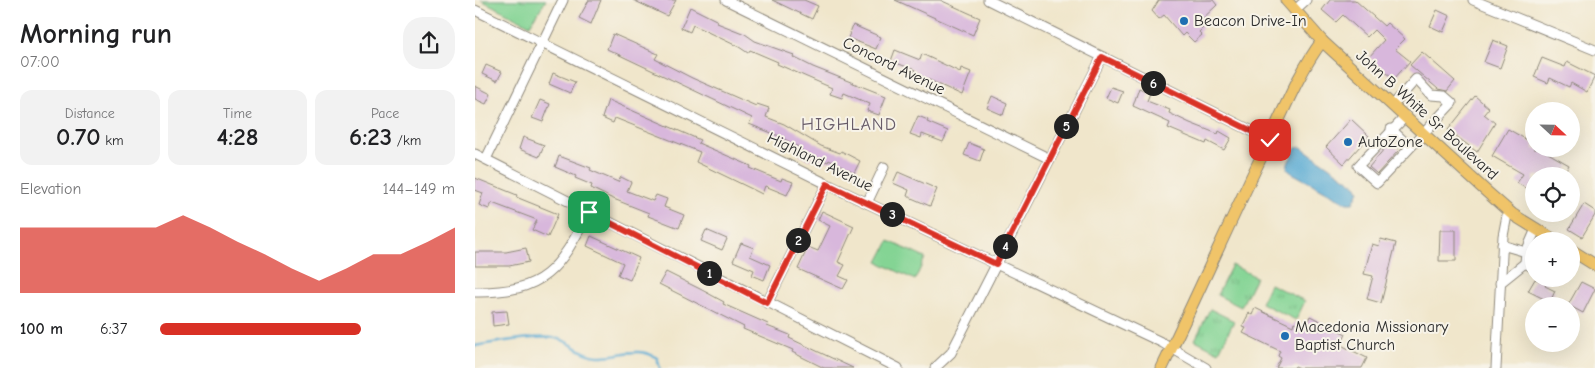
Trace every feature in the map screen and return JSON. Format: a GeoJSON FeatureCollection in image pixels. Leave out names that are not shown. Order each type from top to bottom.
{"type":"FeatureCollection","features":[{"type":"Feature","properties":{"kind":"main road","name":"John B White Sr Boulevard"},"geometry":{"type":"LineString","coordinates":[[1286,0],[1323,41],[1508,210],[1541,232]]}},
{"type":"Feature","properties":{"kind":"main road"},"geometry":{"type":"LineString","coordinates":[[1162,368],[1212,258],[1270,140],[1311,57],[1323,41]]}},
{"type":"Feature","properties":{"kind":"main road"},"geometry":{"type":"LineString","coordinates":[[1580,255],[1595,264]]}},
{"type":"Feature","properties":{"kind":"street"},"geometry":{"type":"LineString","coordinates":[[486,159],[563,0]]}},
{"type":"Feature","properties":{"kind":"street","name":"Concord Avenue"},"geometry":{"type":"LineString","coordinates":[[726,0],[1050,159]]}},
{"type":"Feature","properties":{"kind":"street"},"geometry":{"type":"LineString","coordinates":[[988,0],[1270,140]]}},
{"type":"Feature","properties":{"kind":"street"},"geometry":{"type":"LineString","coordinates":[[1295,10],[1306,0]]}},
{"type":"Feature","properties":{"kind":"street"},"geometry":{"type":"LineString","coordinates":[[1473,0],[1595,50]]}},
{"type":"Feature","properties":{"kind":"street","name":"Highland Avenue"},"geometry":{"type":"LineString","coordinates":[[475,10],[827,184],[1171,349],[1206,368]]}},
{"type":"Feature","properties":{"kind":"street"},"geometry":{"type":"LineString","coordinates":[[935,368],[951,353],[1102,57]]}},
{"type":"Feature","properties":{"kind":"street"},"geometry":{"type":"LineString","coordinates":[[1393,105],[1415,79],[1431,95],[1444,96],[1452,103],[1377,183],[1358,166],[1391,129],[1406,116]]}},
{"type":"Feature","properties":{"kind":"street"},"geometry":{"type":"LineString","coordinates":[[1391,129],[1410,147]]}},
{"type":"Feature","properties":{"kind":"street"},"geometry":{"type":"LineString","coordinates":[[475,154],[898,368]]}},
{"type":"Feature","properties":{"kind":"street"},"geometry":{"type":"LineString","coordinates":[[867,203],[884,166]]}},
{"type":"Feature","properties":{"kind":"street"},"geometry":{"type":"LineString","coordinates":[[767,303],[827,184]]}},
{"type":"Feature","properties":{"kind":"street"},"geometry":{"type":"LineString","coordinates":[[1496,368],[1500,283],[1508,210]]}},
{"type":"Feature","properties":{"kind":"street"},"geometry":{"type":"LineString","coordinates":[[475,292],[510,291],[539,279],[551,271],[568,251],[589,212]]}},
{"type":"Feature","properties":{"kind":"street"},"geometry":{"type":"LineString","coordinates":[[1503,245],[1525,247]]}},
{"type":"Feature","properties":{"kind":"street"},"geometry":{"type":"LineString","coordinates":[[1500,283],[1525,263]]}},
{"type":"Feature","properties":{"kind":"green space"},"geometry":{"type":"Polygon","coordinates":[[[481,0],[546,0],[530,25],[481,0]]]}},
{"type":"Feature","properties":{"kind":"green space"},"geometry":{"type":"Polygon","coordinates":[[[889,241],[925,258],[915,280],[878,262],[889,241]]]}},
{"type":"Feature","properties":{"kind":"green space"},"geometry":{"type":"Polygon","coordinates":[[[1232,265],[1256,277],[1241,307],[1217,295],[1232,265]]]}},
{"type":"Feature","properties":{"kind":"green space"},"geometry":{"type":"Polygon","coordinates":[[[1270,284],[1305,301],[1296,320],[1261,303],[1270,284]]]}},
{"type":"Feature","properties":{"kind":"green space"},"geometry":{"type":"Polygon","coordinates":[[[1210,309],[1234,321],[1219,352],[1195,340],[1210,309]]]}},
{"type":"Feature","properties":{"kind":"water"},"geometry":{"type":"Polygon","coordinates":[[[1301,147],[1357,186],[1359,191],[1353,203],[1347,203],[1287,169],[1296,148],[1301,147]]]}},
{"type":"Feature","properties":{"kind":"building"},"geometry":{"type":"Polygon","coordinates":[[[589,0],[601,0],[591,24],[579,18],[589,0]]]}},
{"type":"Feature","properties":{"kind":"building"},"geometry":{"type":"Polygon","coordinates":[[[633,0],[676,0],[667,16],[633,0]]]}},
{"type":"Feature","properties":{"kind":"building"},"geometry":{"type":"Polygon","coordinates":[[[772,0],[804,0],[818,6],[812,19],[772,0]]]}},
{"type":"Feature","properties":{"kind":"building"},"geometry":{"type":"Polygon","coordinates":[[[895,0],[940,0],[980,18],[973,35],[895,0]]]}},
{"type":"Feature","properties":{"kind":"building","name":"Beacon Drive-In"},"geometry":{"type":"Polygon","coordinates":[[[1159,0],[1213,0],[1217,5],[1199,22],[1203,28],[1199,32],[1202,35],[1194,42],[1185,33],[1182,36],[1164,15],[1159,19],[1152,11],[1159,0]]]}},
{"type":"Feature","properties":{"kind":"building"},"geometry":{"type":"Polygon","coordinates":[[[1330,0],[1355,0],[1384,26],[1387,23],[1405,39],[1395,49],[1410,61],[1394,79],[1369,57],[1384,40],[1374,30],[1367,37],[1343,15],[1336,22],[1322,10],[1330,0]]]}},
{"type":"Feature","properties":{"kind":"building"},"geometry":{"type":"Polygon","coordinates":[[[690,7],[718,21],[717,23],[745,34],[755,41],[794,55],[793,57],[813,67],[886,96],[879,115],[867,111],[870,104],[844,93],[842,98],[830,94],[832,88],[777,64],[778,62],[750,50],[748,53],[693,25],[690,32],[681,28],[690,7]]]}},
{"type":"Feature","properties":{"kind":"building"},"geometry":{"type":"Polygon","coordinates":[[[1437,10],[1450,16],[1443,32],[1430,26],[1437,10]]]}},
{"type":"Feature","properties":{"kind":"building"},"geometry":{"type":"Polygon","coordinates":[[[853,25],[881,37],[876,49],[848,38],[853,25]]]}},
{"type":"Feature","properties":{"kind":"building"},"geometry":{"type":"Polygon","coordinates":[[[613,34],[658,54],[655,59],[692,78],[756,106],[757,104],[769,108],[766,117],[784,124],[821,146],[840,153],[841,151],[860,161],[854,173],[829,160],[828,162],[812,156],[810,160],[799,155],[802,149],[779,136],[749,124],[752,118],[607,49],[613,34]]]}},
{"type":"Feature","properties":{"kind":"building"},"geometry":{"type":"Polygon","coordinates":[[[1493,40],[1508,46],[1500,68],[1484,62],[1493,40]]]}},
{"type":"Feature","properties":{"kind":"building"},"geometry":{"type":"Polygon","coordinates":[[[895,50],[920,60],[922,54],[960,72],[961,68],[971,72],[962,95],[914,73],[915,70],[891,61],[895,50]]]}},
{"type":"Feature","properties":{"kind":"building"},"geometry":{"type":"Polygon","coordinates":[[[1422,52],[1455,81],[1447,91],[1438,89],[1410,65],[1422,52]]]}},
{"type":"Feature","properties":{"kind":"building"},"geometry":{"type":"Polygon","coordinates":[[[1542,58],[1565,67],[1567,62],[1595,76],[1587,92],[1571,83],[1569,87],[1550,78],[1548,83],[1534,77],[1542,58]]]}},
{"type":"Feature","properties":{"kind":"building"},"geometry":{"type":"Polygon","coordinates":[[[486,65],[502,72],[497,81],[482,74],[486,65]]]}},
{"type":"Feature","properties":{"kind":"building"},"geometry":{"type":"Polygon","coordinates":[[[553,73],[575,82],[570,93],[549,84],[553,73]]]}},
{"type":"Feature","properties":{"kind":"building"},"geometry":{"type":"Polygon","coordinates":[[[475,86],[491,94],[486,104],[475,99],[475,86]]]}},
{"type":"Feature","properties":{"kind":"building"},"geometry":{"type":"Polygon","coordinates":[[[1111,87],[1123,91],[1118,103],[1106,98],[1111,87]]]}},
{"type":"Feature","properties":{"kind":"building"},"geometry":{"type":"Polygon","coordinates":[[[1139,88],[1150,93],[1147,101],[1170,110],[1169,113],[1218,134],[1219,131],[1231,138],[1224,150],[1207,141],[1206,144],[1168,128],[1170,123],[1133,106],[1139,88]]]}},
{"type":"Feature","properties":{"kind":"building"},"geometry":{"type":"Polygon","coordinates":[[[992,96],[1007,103],[1003,115],[987,108],[992,96]]]}},
{"type":"Feature","properties":{"kind":"building"},"geometry":{"type":"Polygon","coordinates":[[[1475,96],[1489,108],[1484,114],[1495,123],[1477,152],[1448,130],[1475,96]]]}},
{"type":"Feature","properties":{"kind":"building"},"geometry":{"type":"Polygon","coordinates":[[[540,100],[550,104],[543,122],[532,118],[540,100]]]}},
{"type":"Feature","properties":{"kind":"building"},"geometry":{"type":"Polygon","coordinates":[[[608,100],[700,140],[698,143],[751,166],[750,168],[781,181],[782,178],[793,182],[787,195],[765,186],[762,194],[696,162],[700,152],[615,118],[613,123],[602,118],[608,100]]]}},
{"type":"Feature","properties":{"kind":"building"},"geometry":{"type":"Polygon","coordinates":[[[918,116],[948,131],[943,142],[922,134],[921,138],[910,134],[918,116]]]}},
{"type":"Feature","properties":{"kind":"building","name":"AutoZone"},"geometry":{"type":"Polygon","coordinates":[[[1351,119],[1369,136],[1344,164],[1326,147],[1351,119]]]}},
{"type":"Feature","properties":{"kind":"building"},"geometry":{"type":"Polygon","coordinates":[[[1508,129],[1525,139],[1525,158],[1557,158],[1569,165],[1568,167],[1525,167],[1525,188],[1517,183],[1523,174],[1492,156],[1508,129]]]}},
{"type":"Feature","properties":{"kind":"building"},"geometry":{"type":"Polygon","coordinates":[[[523,137],[544,145],[539,157],[519,149],[523,137]]]}},
{"type":"Feature","properties":{"kind":"building"},"geometry":{"type":"Polygon","coordinates":[[[1390,142],[1399,150],[1377,174],[1369,167],[1390,142]]]}},
{"type":"Feature","properties":{"kind":"building"},"geometry":{"type":"Polygon","coordinates":[[[969,143],[984,149],[980,161],[964,155],[969,143]]]}},
{"type":"Feature","properties":{"kind":"building"},"geometry":{"type":"Polygon","coordinates":[[[559,156],[591,168],[590,170],[618,182],[621,177],[631,182],[627,191],[653,201],[656,195],[667,199],[664,207],[684,215],[679,228],[648,216],[649,213],[611,198],[591,188],[592,185],[575,178],[576,176],[555,167],[559,156]]]}},
{"type":"Feature","properties":{"kind":"building"},"geometry":{"type":"Polygon","coordinates":[[[898,172],[937,189],[930,206],[907,196],[909,190],[893,183],[898,172]]]}},
{"type":"Feature","properties":{"kind":"building"},"geometry":{"type":"Polygon","coordinates":[[[475,178],[558,214],[548,237],[532,230],[537,220],[492,203],[489,209],[479,205],[483,193],[475,190],[475,178]]]}},
{"type":"Feature","properties":{"kind":"building"},"geometry":{"type":"Polygon","coordinates":[[[1584,204],[1595,211],[1595,215],[1582,237],[1580,232],[1574,232],[1569,229],[1573,222],[1580,222],[1580,211],[1584,204]]]}},
{"type":"Feature","properties":{"kind":"building"},"geometry":{"type":"Polygon","coordinates":[[[822,211],[854,226],[838,262],[845,265],[839,276],[848,280],[843,289],[798,269],[808,247],[818,251],[830,226],[818,220],[822,211]]]}},
{"type":"Feature","properties":{"kind":"building"},"geometry":{"type":"Polygon","coordinates":[[[706,230],[727,239],[722,250],[701,241],[706,230]]]}},
{"type":"Feature","properties":{"kind":"building"},"geometry":{"type":"Polygon","coordinates":[[[1440,230],[1456,230],[1456,261],[1439,261],[1440,230]]]}},
{"type":"Feature","properties":{"kind":"building"},"geometry":{"type":"Polygon","coordinates":[[[591,236],[639,258],[630,280],[618,275],[623,263],[587,246],[591,236]]]}},
{"type":"Feature","properties":{"kind":"building"},"geometry":{"type":"Polygon","coordinates":[[[1381,239],[1396,243],[1381,303],[1367,299],[1373,276],[1364,274],[1372,244],[1379,246],[1381,239]]]}},
{"type":"Feature","properties":{"kind":"building"},"geometry":{"type":"Polygon","coordinates":[[[741,243],[754,248],[750,256],[770,265],[764,280],[752,275],[754,270],[733,261],[741,243]]]}},
{"type":"Feature","properties":{"kind":"building"},"geometry":{"type":"Polygon","coordinates":[[[526,248],[529,262],[509,266],[475,266],[475,252],[506,252],[526,248]]]}},
{"type":"Feature","properties":{"kind":"building"},"geometry":{"type":"Polygon","coordinates":[[[666,272],[724,302],[723,304],[790,335],[789,338],[853,368],[824,368],[792,352],[793,350],[743,329],[744,327],[659,284],[666,272]]]}},
{"type":"Feature","properties":{"kind":"building"},"geometry":{"type":"Polygon","coordinates":[[[1581,282],[1595,289],[1583,313],[1580,311],[1580,297],[1573,297],[1580,287],[1581,282]]]}},
{"type":"Feature","properties":{"kind":"building"},"geometry":{"type":"Polygon","coordinates":[[[1530,287],[1547,287],[1555,291],[1552,297],[1540,297],[1528,291],[1530,287]]]}},
{"type":"Feature","properties":{"kind":"building","name":"Macedonia Missionary Baptist Church"},"geometry":{"type":"Polygon","coordinates":[[[1255,308],[1293,326],[1294,322],[1305,327],[1310,316],[1346,334],[1341,345],[1367,358],[1362,368],[1300,368],[1295,366],[1294,368],[1276,368],[1281,358],[1278,356],[1280,351],[1243,333],[1246,328],[1242,327],[1249,313],[1252,315],[1255,308]]]}},
{"type":"Feature","properties":{"kind":"building"},"geometry":{"type":"Polygon","coordinates":[[[507,311],[509,324],[493,326],[492,312],[507,311]]]}},
{"type":"Feature","properties":{"kind":"waterway"},"geometry":{"type":"LineString","coordinates":[[475,346],[517,339],[551,338],[559,339],[582,351],[597,356],[643,352],[657,358],[660,368]]}},
{"type":"Feature","properties":{"kind":"place","name":"Beacon Drive-In"},"geometry":{"type":"Point","coordinates":[1184,21]}},
{"type":"Feature","properties":{"kind":"place","name":"AutoZone"},"geometry":{"type":"Point","coordinates":[1348,142]}},
{"type":"Feature","properties":{"kind":"place","name":"Macedonia Missionary Baptist Church"},"geometry":{"type":"Point","coordinates":[1285,336]}},
{"type":"Feature","properties":{"kind":"district","name":"HIGHLAND"},"geometry":{"type":"Point","coordinates":[849,124]}},
{"type":"Feature","properties":{"kind":"route"},"geometry":{"type":"LineString","coordinates":[[589,212],[767,303],[827,184],[996,264],[1102,57],[1270,140]]}}]}
